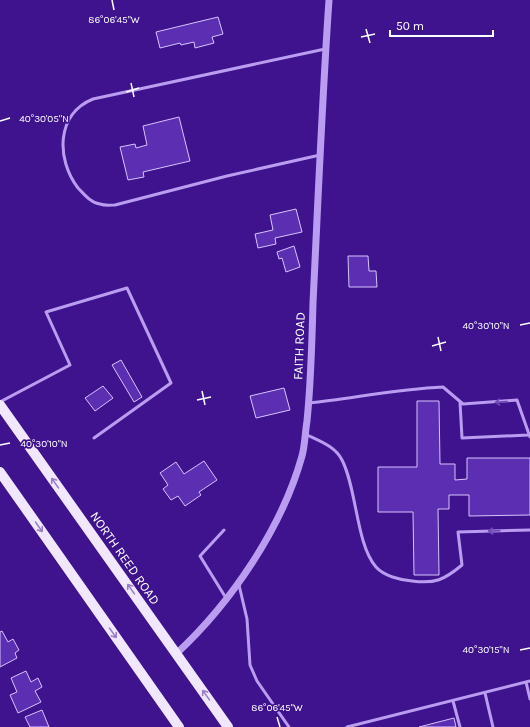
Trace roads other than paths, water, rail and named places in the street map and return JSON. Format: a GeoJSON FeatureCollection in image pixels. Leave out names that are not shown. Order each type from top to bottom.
{"type":"FeatureCollection","features":[{"type":"Feature","properties":{"kind":"main road","name":"NORTH REED ROAD"},"geometry":{"type":"LineString","coordinates":[[0,403],[228,727]]}},
{"type":"Feature","properties":{"kind":"main road"},"geometry":{"type":"LineString","coordinates":[[0,472],[179,727]]}},
{"type":"Feature","properties":{"kind":"street","name":"FAITH ROAD"},"geometry":{"type":"LineString","coordinates":[[176,654],[198,634],[227,600],[238,583],[285,505],[303,454],[309,403],[325,49],[329,0]]}},
{"type":"Feature","properties":{"kind":"lane"},"geometry":{"type":"LineString","coordinates":[[320,155],[227,176],[115,205],[99,204],[85,196],[70,177],[66,166],[64,133],[75,111],[81,104],[93,99],[325,49]]}},
{"type":"Feature","properties":{"kind":"lane"},"geometry":{"type":"LineString","coordinates":[[0,403],[70,365],[46,312],[127,288],[171,383],[94,438]]}},
{"type":"Feature","properties":{"kind":"lane"},"geometry":{"type":"LineString","coordinates":[[309,403],[356,398],[404,389],[443,387],[463,404],[517,400],[529,436],[462,438],[460,402]]}},
{"type":"Feature","properties":{"kind":"lane"},"geometry":{"type":"LineString","coordinates":[[305,434],[333,448],[342,460],[351,488],[366,552],[376,568],[398,580],[424,583],[446,578],[462,565],[458,532],[530,530]]}},
{"type":"Feature","properties":{"kind":"lane"},"geometry":{"type":"LineString","coordinates":[[224,530],[200,556],[227,600]]}},
{"type":"Feature","properties":{"kind":"lane"},"geometry":{"type":"LineString","coordinates":[[238,583],[248,619],[250,665],[256,681],[289,727]]}},
{"type":"Feature","properties":{"kind":"lane"},"geometry":{"type":"LineString","coordinates":[[348,727],[530,681]]}},
{"type":"Feature","properties":{"kind":"lane"},"geometry":{"type":"LineString","coordinates":[[526,682],[530,699]]}},
{"type":"Feature","properties":{"kind":"lane"},"geometry":{"type":"LineString","coordinates":[[485,693],[493,727]]}},
{"type":"Feature","properties":{"kind":"lane"},"geometry":{"type":"LineString","coordinates":[[453,700],[460,727]]}}]}
